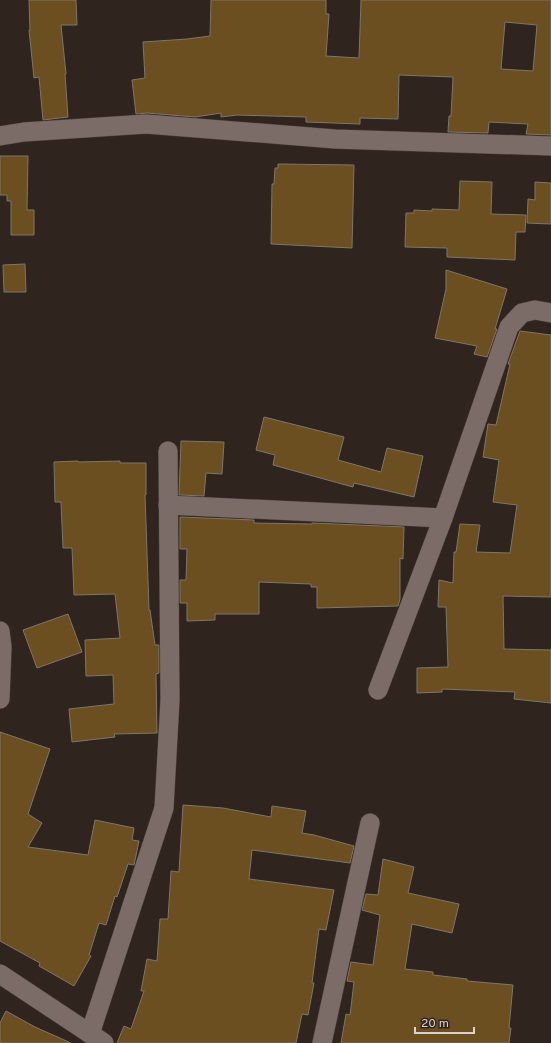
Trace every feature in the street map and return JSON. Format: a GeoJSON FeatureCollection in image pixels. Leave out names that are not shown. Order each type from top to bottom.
{"type":"FeatureCollection","features":[{"type":"Feature","properties":{"kind":"street"},"geometry":{"type":"LineString","coordinates":[[0,136],[24,132],[146,124],[335,139],[551,146]]}},
{"type":"Feature","properties":{"kind":"street"},"geometry":{"type":"LineString","coordinates":[[378,690],[443,518],[509,327],[522,313],[535,310],[551,313]]}},
{"type":"Feature","properties":{"kind":"street"},"geometry":{"type":"LineString","coordinates":[[0,974],[97,1038],[164,808],[170,700],[168,451]]}},
{"type":"Feature","properties":{"kind":"street"},"geometry":{"type":"LineString","coordinates":[[168,505],[443,518]]}},
{"type":"Feature","properties":{"kind":"street"},"geometry":{"type":"LineString","coordinates":[[0,631],[2,647],[0,699]]}},
{"type":"Feature","properties":{"kind":"street"},"geometry":{"type":"LineString","coordinates":[[322,1043],[370,823]]}},
{"type":"Feature","properties":{"kind":"building"},"geometry":{"type":"Polygon","coordinates":[[[29,0],[76,0],[77,25],[61,25],[66,74],[68,117],[43,120],[39,77],[34,78],[29,30],[29,0]]]}},
{"type":"Feature","properties":{"kind":"building"},"geometry":{"type":"Polygon","coordinates":[[[211,0],[326,0],[326,14],[329,14],[326,56],[359,58],[361,0],[551,0],[551,135],[526,134],[528,124],[489,122],[488,133],[448,132],[449,116],[451,116],[453,77],[399,75],[398,119],[360,118],[360,124],[306,122],[306,117],[237,115],[221,117],[221,113],[195,117],[147,113],[136,114],[132,80],[145,78],[143,42],[210,36],[211,0]],[[505,22],[501,69],[533,71],[537,25],[505,22]]]}},
{"type":"Feature","properties":{"kind":"building"},"geometry":{"type":"Polygon","coordinates":[[[0,156],[28,156],[27,210],[34,210],[34,235],[11,235],[11,201],[7,201],[7,195],[0,195],[0,156]]]}},
{"type":"Feature","properties":{"kind":"building"},"geometry":{"type":"Polygon","coordinates":[[[278,164],[354,165],[352,248],[271,244],[272,184],[274,184],[275,168],[278,168],[278,164]]]}},
{"type":"Feature","properties":{"kind":"building"},"geometry":{"type":"Polygon","coordinates":[[[460,181],[492,182],[491,214],[526,215],[525,232],[516,232],[515,260],[447,257],[447,248],[405,247],[406,213],[414,213],[414,210],[459,210],[460,181]]]}},
{"type":"Feature","properties":{"kind":"building"},"geometry":{"type":"Polygon","coordinates":[[[535,182],[551,183],[551,224],[527,223],[528,199],[535,200],[535,182]]]}},
{"type":"Feature","properties":{"kind":"building"},"geometry":{"type":"Polygon","coordinates":[[[25,264],[26,292],[4,292],[3,265],[25,264]]]}},
{"type":"Feature","properties":{"kind":"building"},"geometry":{"type":"Polygon","coordinates":[[[446,270],[507,289],[495,329],[497,329],[487,357],[474,354],[477,346],[435,338],[446,289],[446,270]]]}},
{"type":"Feature","properties":{"kind":"building"},"geometry":{"type":"Polygon","coordinates":[[[520,331],[551,335],[551,597],[503,596],[504,649],[551,650],[551,703],[514,699],[515,692],[442,689],[442,692],[417,693],[417,668],[448,667],[446,607],[438,607],[439,580],[453,583],[454,552],[456,552],[460,524],[480,525],[476,552],[510,553],[517,505],[493,502],[499,460],[483,457],[488,424],[496,425],[510,364],[508,364],[520,331]]]}},
{"type":"Feature","properties":{"kind":"building"},"geometry":{"type":"Polygon","coordinates":[[[264,417],[344,437],[338,460],[381,472],[387,448],[423,456],[414,497],[354,483],[353,487],[273,465],[275,455],[256,450],[264,417]]]}},
{"type":"Feature","properties":{"kind":"building"},"geometry":{"type":"Polygon","coordinates":[[[181,441],[224,442],[222,474],[206,473],[204,496],[179,495],[181,441]]]}},
{"type":"Feature","properties":{"kind":"building"},"geometry":{"type":"Polygon","coordinates":[[[120,461],[120,463],[146,463],[145,495],[149,610],[155,645],[159,645],[159,673],[156,674],[157,733],[114,734],[115,737],[72,742],[69,709],[114,704],[113,675],[86,676],[85,640],[120,638],[115,594],[74,595],[72,548],[63,548],[61,502],[55,502],[54,462],[120,461]]]}},
{"type":"Feature","properties":{"kind":"building"},"geometry":{"type":"Polygon","coordinates":[[[180,517],[254,520],[254,523],[312,523],[404,527],[403,559],[400,558],[400,599],[398,606],[317,608],[317,587],[311,587],[311,584],[259,582],[259,614],[215,614],[215,620],[187,621],[187,603],[180,603],[180,580],[186,580],[187,549],[180,549],[180,517]]]}},
{"type":"Feature","properties":{"kind":"building"},"geometry":{"type":"Polygon","coordinates":[[[68,614],[82,652],[37,668],[23,630],[68,614]]]}},
{"type":"Feature","properties":{"kind":"building"},"geometry":{"type":"Polygon","coordinates":[[[0,732],[50,749],[28,814],[42,823],[28,847],[88,855],[95,820],[134,828],[132,840],[139,841],[134,865],[128,864],[117,897],[115,896],[106,925],[99,923],[89,955],[91,956],[74,986],[39,966],[40,963],[0,941],[0,732]]]}},
{"type":"Feature","properties":{"kind":"building"},"geometry":{"type":"Polygon","coordinates":[[[183,805],[223,808],[271,817],[272,806],[306,811],[302,833],[354,846],[350,863],[252,850],[249,879],[334,890],[326,930],[319,929],[312,983],[314,983],[308,1015],[302,1014],[296,1043],[117,1043],[124,1026],[131,1029],[144,991],[141,991],[147,959],[157,961],[160,919],[168,919],[171,871],[179,872],[183,805]]]}},
{"type":"Feature","properties":{"kind":"building"},"geometry":{"type":"Polygon","coordinates":[[[383,859],[414,867],[408,893],[459,904],[452,933],[412,924],[405,969],[433,972],[433,975],[467,979],[467,981],[513,985],[509,1043],[341,1043],[346,1014],[350,1015],[354,982],[347,981],[351,962],[373,965],[380,915],[362,910],[366,894],[378,895],[383,859]]]}},
{"type":"Feature","properties":{"kind":"building"},"geometry":{"type":"Polygon","coordinates":[[[6,1011],[35,1027],[71,1043],[0,1043],[0,1023],[6,1011]]]}}]}
